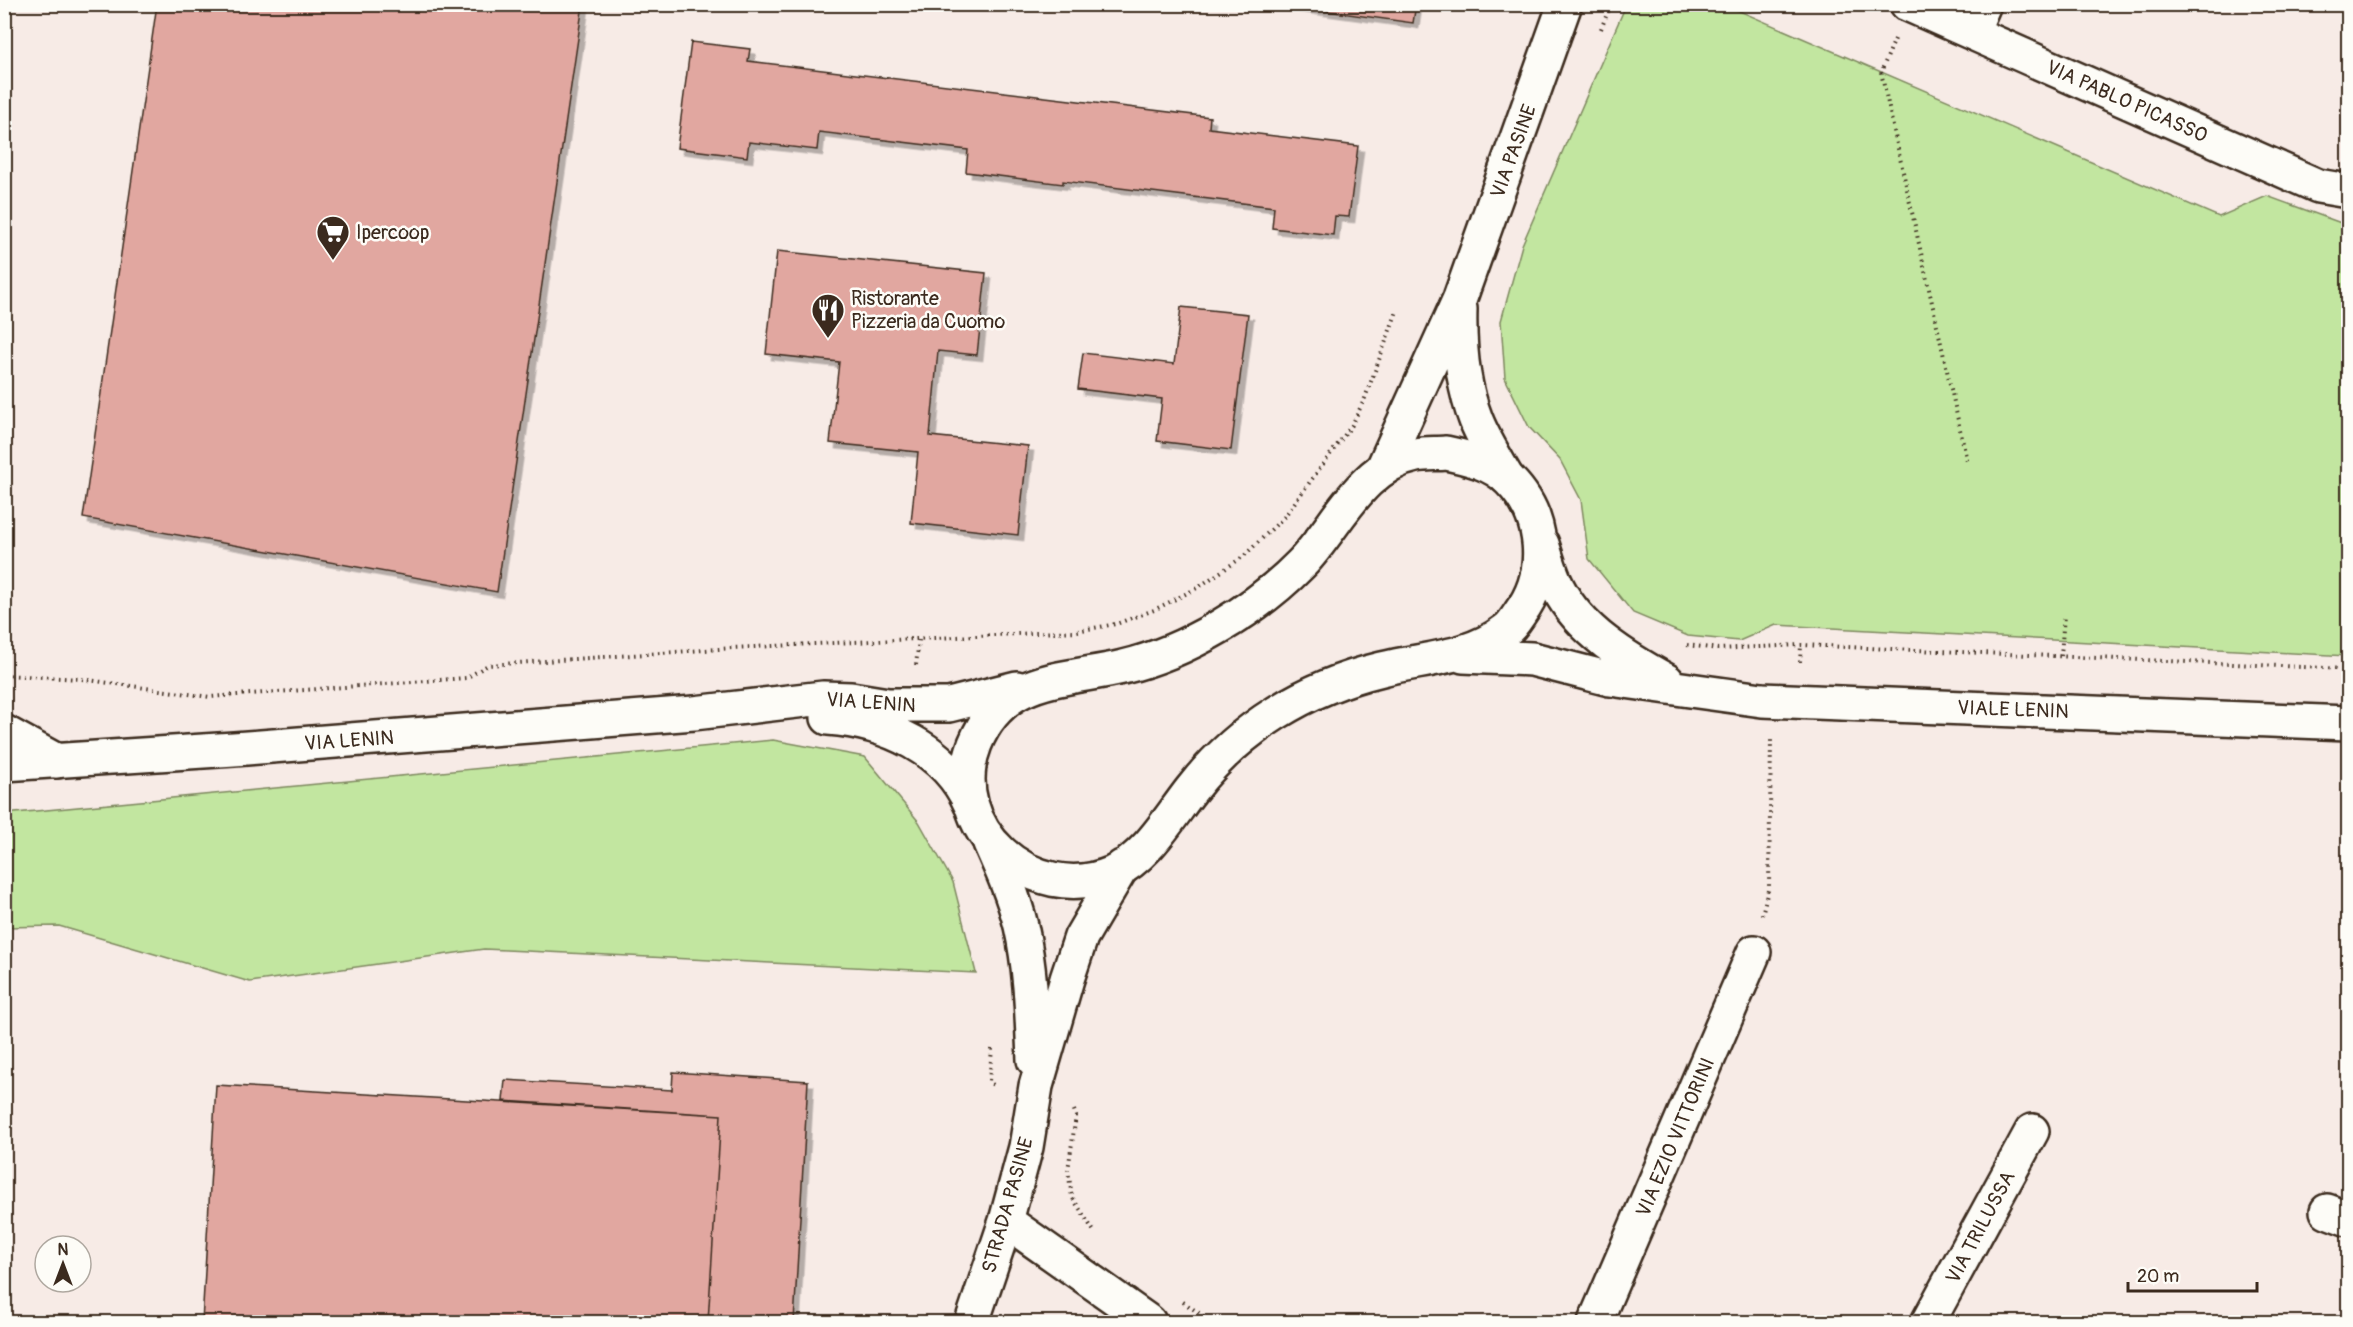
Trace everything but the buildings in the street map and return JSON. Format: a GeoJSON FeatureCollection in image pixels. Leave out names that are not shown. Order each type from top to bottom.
{"type":"FeatureCollection","features":[{"type":"Feature","properties":{"kind":"main road","name":"VIA PASINE"},"geometry":{"type":"LineString","coordinates":[[1383,468],[1460,298],[1565,4]]}},
{"type":"Feature","properties":{"kind":"main road","name":"VIA PABLO PICASSO"},"geometry":{"type":"LineString","coordinates":[[1908,5],[1978,18],[2318,186],[2349,191]]}},
{"type":"Feature","properties":{"kind":"main road"},"geometry":{"type":"LineString","coordinates":[[1460,298],[1461,358],[1466,389],[1476,421],[1507,478],[1528,504],[1558,589],[1588,626],[1612,647],[1679,688]]}},
{"type":"Feature","properties":{"kind":"main road"},"geometry":{"type":"LineString","coordinates":[[1036,1086],[1025,946],[1011,891],[974,813],[968,780],[974,746],[990,716],[1015,694],[1046,680],[1125,666],[1164,654],[1258,602],[1301,564],[1329,532],[1358,491],[1383,468],[1413,456],[1446,453],[1479,460],[1507,478]]}},
{"type":"Feature","properties":{"kind":"main road"},"geometry":{"type":"LineString","coordinates":[[990,843],[1016,866],[1047,879],[1081,881],[1114,872],[1142,853],[1204,772],[1230,745],[1264,719],[1303,697],[1346,679],[1482,647],[1510,628],[1530,600],[1540,568],[1539,536]]}},
{"type":"Feature","properties":{"kind":"main road","name":"VIALE LENIN"},"geometry":{"type":"LineString","coordinates":[[1449,656],[1532,659],[1610,679],[1762,700],[2349,723]]}},
{"type":"Feature","properties":{"kind":"main road","name":"VIA LENIN"},"geometry":{"type":"LineString","coordinates":[[4,764],[694,713],[823,698],[851,699],[888,705],[950,705],[1046,680]]}},
{"type":"Feature","properties":{"kind":"main road","name":"VIA LENIN"},"geometry":{"type":"LineString","coordinates":[[694,713],[834,718],[872,726],[902,736],[921,747],[945,766],[964,789],[974,813]]}},
{"type":"Feature","properties":{"kind":"main road"},"geometry":{"type":"LineString","coordinates":[[4,732],[57,761]]}},
{"type":"Feature","properties":{"kind":"main road"},"geometry":{"type":"LineString","coordinates":[[1036,1086],[1081,937],[1122,867]]}},
{"type":"Feature","properties":{"kind":"main road","name":"VIA EZIO VITTORINI"},"geometry":{"type":"LineString","coordinates":[[1596,1323],[1754,952]]}},
{"type":"Feature","properties":{"kind":"main road","name":"STRADA PASINE"},"geometry":{"type":"LineString","coordinates":[[972,1323],[1006,1221],[1026,1147],[1036,1086]]}},
{"type":"Feature","properties":{"kind":"main road","name":"VIA TRILUSSA"},"geometry":{"type":"LineString","coordinates":[[1928,1323],[2032,1131]]}},
{"type":"Feature","properties":{"kind":"main road"},"geometry":{"type":"LineString","coordinates":[[1006,1221],[1149,1323]]}},
{"type":"Feature","properties":{"kind":"path"},"geometry":{"type":"LineString","coordinates":[[1598,36],[1611,4]]}},
{"type":"Feature","properties":{"kind":"path"},"geometry":{"type":"LineString","coordinates":[[1908,5],[1881,72],[1967,460]]}},
{"type":"Feature","properties":{"kind":"path"},"geometry":{"type":"LineString","coordinates":[[4,675],[81,679],[210,697],[466,678],[488,665],[733,648],[1077,631],[1116,624],[1154,610],[1197,588],[1244,556],[1284,518],[1352,425],[1365,398],[1397,311]]}},
{"type":"Feature","properties":{"kind":"path"},"geometry":{"type":"LineString","coordinates":[[2061,656],[2064,615]]}},
{"type":"Feature","properties":{"kind":"path"},"geometry":{"type":"LineString","coordinates":[[1679,644],[1718,649],[1801,645],[2349,669]]}},
{"type":"Feature","properties":{"kind":"path"},"geometry":{"type":"LineString","coordinates":[[1798,700],[1801,645]]}},
{"type":"Feature","properties":{"kind":"path"},"geometry":{"type":"LineString","coordinates":[[1754,952],[1769,886],[1771,736]]}},
{"type":"Feature","properties":{"kind":"green space"},"geometry":{"type":"Polygon","coordinates":[[[1626,5],[1729,5],[2219,217],[2267,196],[2341,223],[2348,223],[2348,656],[1776,625],[1739,641],[1688,636],[1633,613],[1589,559],[1581,500],[1560,460],[1529,427],[1505,378],[1501,321],[1522,245],[1626,5]]]}},
{"type":"Feature","properties":{"kind":"green space"},"geometry":{"type":"Polygon","coordinates":[[[773,740],[865,757],[919,822],[953,882],[976,973],[484,949],[250,982],[59,926],[5,927],[5,814],[773,740]]]}},
{"type":"Feature","properties":{"kind":"place","name":"Ipercoop"},"geometry":{"type":"Point","coordinates":[333,261]}},
{"type":"Feature","properties":{"kind":"place","name":"Ristorante Pizzeria da Cuomo"},"geometry":{"type":"Point","coordinates":[828,339]}}]}
